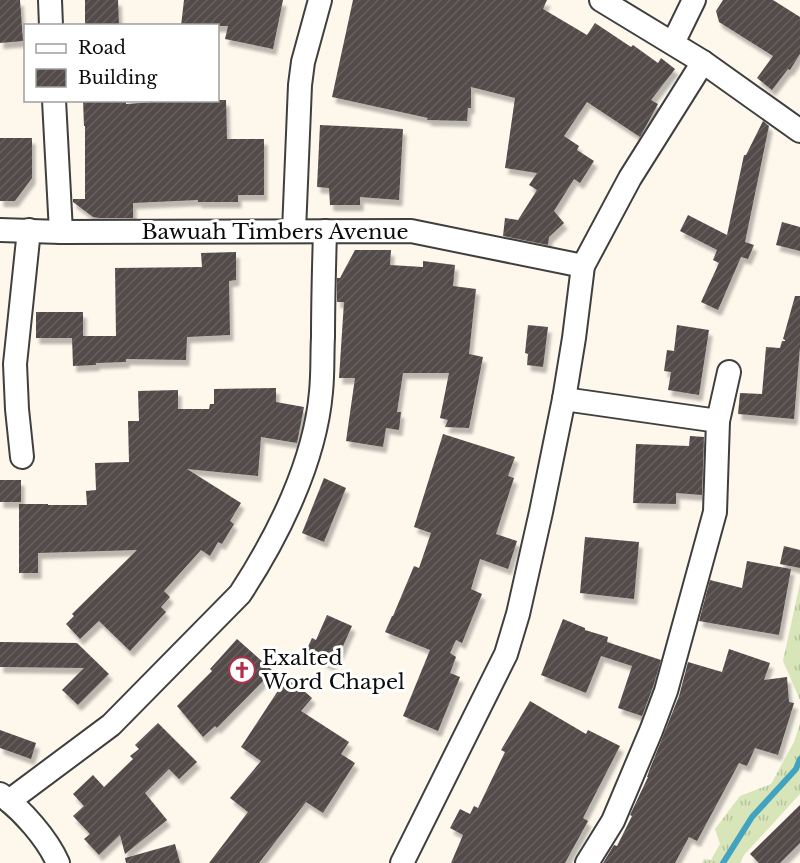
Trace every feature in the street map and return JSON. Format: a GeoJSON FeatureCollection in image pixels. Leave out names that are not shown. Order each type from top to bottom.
{"type":"FeatureCollection","features":[{"type":"Feature","properties":{"kind":"street"},"geometry":{"type":"LineString","coordinates":[[50,0],[51,24]]}},
{"type":"Feature","properties":{"kind":"street"},"geometry":{"type":"LineString","coordinates":[[294,231],[303,62],[320,0]]}},
{"type":"Feature","properties":{"kind":"street"},"geometry":{"type":"LineString","coordinates":[[601,0],[703,62],[800,131]]}},
{"type":"Feature","properties":{"kind":"street"},"geometry":{"type":"LineString","coordinates":[[673,43],[694,0]]}},
{"type":"Feature","properties":{"kind":"street"},"geometry":{"type":"LineString","coordinates":[[402,863],[506,654],[518,614],[564,399],[583,266],[630,178],[703,62]]}},
{"type":"Feature","properties":{"kind":"street"},"geometry":{"type":"LineString","coordinates":[[54,102],[61,232]]}},
{"type":"Feature","properties":{"kind":"street","name":"Bawuah Timbers Avenue"},"geometry":{"type":"LineString","coordinates":[[0,230],[61,232],[411,231],[583,266]]}},
{"type":"Feature","properties":{"kind":"street"},"geometry":{"type":"LineString","coordinates":[[22,457],[15,364],[29,230]]}},
{"type":"Feature","properties":{"kind":"street"},"geometry":{"type":"LineString","coordinates":[[58,863],[39,832],[5,797],[111,725],[240,594],[253,573],[300,479],[315,429],[321,392],[325,231]]}},
{"type":"Feature","properties":{"kind":"street"},"geometry":{"type":"LineString","coordinates":[[587,863],[613,820],[666,692],[715,512],[718,422],[729,372]]}},
{"type":"Feature","properties":{"kind":"street"},"geometry":{"type":"LineString","coordinates":[[564,399],[718,422]]}},
{"type":"Feature","properties":{"kind":"green space"},"geometry":{"type":"Polygon","coordinates":[[[800,583],[800,700],[783,661],[800,583]]]}},
{"type":"Feature","properties":{"kind":"green space"},"geometry":{"type":"Polygon","coordinates":[[[800,724],[800,794],[744,855],[740,863],[702,863],[704,859],[711,860],[720,844],[715,829],[740,796],[771,784],[794,742],[800,724]]]}},
{"type":"Feature","properties":{"kind":"building"},"geometry":{"type":"Polygon","coordinates":[[[0,0],[20,0],[23,41],[0,43],[0,0]]]}},
{"type":"Feature","properties":{"kind":"building"},"geometry":{"type":"Polygon","coordinates":[[[85,0],[118,0],[119,24],[85,24],[85,0]]]}},
{"type":"Feature","properties":{"kind":"building"},"geometry":{"type":"Polygon","coordinates":[[[184,0],[283,0],[273,49],[225,39],[228,26],[181,24],[184,0]]]}},
{"type":"Feature","properties":{"kind":"building"},"geometry":{"type":"Polygon","coordinates":[[[353,0],[547,0],[543,9],[587,35],[595,23],[658,63],[661,58],[675,69],[651,100],[658,104],[640,137],[587,102],[564,136],[579,146],[577,150],[594,161],[580,183],[574,179],[554,211],[564,223],[549,237],[548,245],[503,236],[505,218],[518,220],[537,190],[529,185],[537,173],[505,168],[515,98],[471,87],[471,108],[468,108],[467,121],[427,120],[428,118],[332,97],[353,0]]]}},
{"type":"Feature","properties":{"kind":"building"},"geometry":{"type":"Polygon","coordinates":[[[723,0],[773,0],[800,17],[800,54],[790,70],[788,69],[772,90],[757,78],[773,56],[719,22],[716,11],[723,0]]]}},
{"type":"Feature","properties":{"kind":"building"},"geometry":{"type":"Polygon","coordinates":[[[226,100],[227,139],[264,139],[264,195],[238,195],[238,202],[198,202],[198,200],[133,203],[133,218],[93,217],[73,202],[73,199],[85,199],[83,102],[126,102],[126,104],[226,100]]]}},
{"type":"Feature","properties":{"kind":"building"},"geometry":{"type":"Polygon","coordinates":[[[763,121],[769,126],[745,242],[754,245],[748,259],[741,257],[718,310],[701,302],[719,263],[713,260],[717,250],[680,231],[688,215],[727,235],[744,155],[763,121]]]}},
{"type":"Feature","properties":{"kind":"building"},"geometry":{"type":"Polygon","coordinates":[[[320,125],[403,129],[399,200],[360,197],[360,205],[330,205],[329,188],[317,187],[320,125]]]}},
{"type":"Feature","properties":{"kind":"building"},"geometry":{"type":"Polygon","coordinates":[[[0,138],[32,138],[32,178],[15,201],[0,201],[0,138]]]}},
{"type":"Feature","properties":{"kind":"building"},"geometry":{"type":"Polygon","coordinates":[[[782,222],[800,227],[800,251],[776,245],[782,222]]]}},
{"type":"Feature","properties":{"kind":"building"},"geometry":{"type":"Polygon","coordinates":[[[355,250],[391,250],[390,265],[423,267],[423,261],[455,265],[453,286],[476,289],[469,354],[483,357],[469,428],[445,427],[448,420],[440,418],[449,373],[403,373],[397,412],[401,412],[399,430],[386,428],[383,447],[346,441],[355,378],[339,378],[344,302],[337,302],[337,278],[340,278],[355,250]]]}},
{"type":"Feature","properties":{"kind":"building"},"geometry":{"type":"Polygon","coordinates":[[[236,252],[236,280],[229,281],[230,335],[187,337],[186,360],[126,359],[126,362],[73,366],[72,338],[36,338],[36,312],[83,312],[83,336],[116,336],[115,268],[202,267],[201,253],[236,252]]]}},
{"type":"Feature","properties":{"kind":"building"},"geometry":{"type":"Polygon","coordinates":[[[795,296],[800,296],[800,347],[794,419],[738,414],[740,393],[762,394],[766,347],[780,348],[782,341],[785,341],[783,339],[795,296]]]}},
{"type":"Feature","properties":{"kind":"building"},"geometry":{"type":"Polygon","coordinates":[[[528,325],[548,327],[543,367],[527,365],[528,354],[525,353],[528,325]]]}},
{"type":"Feature","properties":{"kind":"building"},"geometry":{"type":"Polygon","coordinates":[[[677,325],[709,330],[699,395],[668,390],[671,372],[664,371],[667,350],[674,351],[677,325]]]}},
{"type":"Feature","properties":{"kind":"building"},"geometry":{"type":"Polygon","coordinates":[[[276,388],[276,402],[304,407],[297,443],[261,437],[258,476],[187,469],[241,503],[230,521],[234,524],[222,544],[218,542],[210,556],[201,550],[164,591],[170,597],[161,607],[166,612],[130,651],[99,621],[80,639],[66,624],[74,616],[72,614],[137,550],[38,553],[38,573],[19,573],[19,504],[87,505],[86,491],[96,490],[95,463],[129,462],[128,421],[139,421],[138,391],[178,390],[178,409],[209,409],[210,404],[214,404],[214,389],[276,388]]]}},
{"type":"Feature","properties":{"kind":"building"},"geometry":{"type":"Polygon","coordinates":[[[443,434],[515,457],[508,476],[514,478],[496,534],[517,541],[508,569],[480,559],[471,589],[482,594],[462,643],[456,640],[450,653],[456,657],[450,673],[460,677],[438,731],[403,716],[430,650],[385,632],[414,566],[419,568],[431,533],[414,527],[443,434]]]}},
{"type":"Feature","properties":{"kind":"building"},"geometry":{"type":"Polygon","coordinates":[[[690,436],[704,437],[702,495],[676,493],[676,504],[633,503],[636,444],[689,446],[690,436]]]}},
{"type":"Feature","properties":{"kind":"building"},"geometry":{"type":"Polygon","coordinates":[[[324,478],[346,488],[324,542],[302,533],[324,478]]]}},
{"type":"Feature","properties":{"kind":"building"},"geometry":{"type":"Polygon","coordinates":[[[0,480],[21,480],[21,502],[0,502],[0,480]]]}},
{"type":"Feature","properties":{"kind":"building"},"geometry":{"type":"Polygon","coordinates":[[[585,537],[639,542],[634,599],[580,593],[585,537]]]}},
{"type":"Feature","properties":{"kind":"building"},"geometry":{"type":"Polygon","coordinates":[[[784,546],[800,550],[800,568],[780,564],[784,546]]]}},
{"type":"Feature","properties":{"kind":"building"},"geometry":{"type":"Polygon","coordinates":[[[747,561],[791,569],[779,635],[699,621],[710,580],[742,588],[747,561]]]}},
{"type":"Feature","properties":{"kind":"building"},"geometry":{"type":"Polygon","coordinates":[[[327,615],[352,626],[339,655],[336,654],[331,665],[305,653],[312,638],[316,640],[327,615]]]}},
{"type":"Feature","properties":{"kind":"building"},"geometry":{"type":"Polygon","coordinates":[[[563,619],[585,630],[608,637],[607,642],[661,660],[642,716],[618,708],[632,666],[601,656],[586,693],[541,675],[563,619]]]}},
{"type":"Feature","properties":{"kind":"building"},"geometry":{"type":"Polygon","coordinates":[[[237,639],[273,671],[217,728],[215,726],[203,737],[177,706],[212,671],[210,669],[237,639]]]}},
{"type":"Feature","properties":{"kind":"building"},"geometry":{"type":"Polygon","coordinates":[[[0,642],[77,643],[109,674],[78,705],[62,690],[84,668],[0,667],[0,642]]]}},
{"type":"Feature","properties":{"kind":"building"},"geometry":{"type":"Polygon","coordinates":[[[729,649],[770,663],[764,680],[787,677],[789,702],[794,703],[778,755],[755,748],[747,766],[739,763],[697,841],[689,837],[675,863],[603,863],[614,845],[617,846],[632,816],[630,815],[648,777],[679,696],[688,662],[722,672],[729,649]]]}},
{"type":"Feature","properties":{"kind":"building"},"geometry":{"type":"Polygon","coordinates":[[[285,680],[292,680],[312,698],[301,711],[349,742],[341,754],[355,763],[323,813],[306,802],[259,863],[209,863],[248,812],[230,798],[261,761],[241,747],[285,680]]]}},
{"type":"Feature","properties":{"kind":"building"},"geometry":{"type":"Polygon","coordinates":[[[530,701],[586,734],[588,730],[620,746],[583,818],[588,821],[565,863],[451,863],[463,835],[450,828],[460,809],[470,814],[474,806],[478,808],[505,752],[501,750],[530,701]]]}},
{"type":"Feature","properties":{"kind":"building"},"geometry":{"type":"Polygon","coordinates":[[[158,723],[197,762],[179,779],[169,769],[145,793],[167,820],[125,854],[120,835],[99,855],[84,839],[90,834],[73,816],[84,806],[73,794],[93,775],[104,787],[133,759],[130,756],[139,749],[135,745],[158,723]]]}},
{"type":"Feature","properties":{"kind":"building"},"geometry":{"type":"Polygon","coordinates":[[[0,730],[36,743],[31,759],[0,748],[0,730]]]}},
{"type":"Feature","properties":{"kind":"building"},"geometry":{"type":"Polygon","coordinates":[[[800,805],[800,843],[780,863],[759,863],[750,854],[800,805]]]}},
{"type":"Feature","properties":{"kind":"building"},"geometry":{"type":"Polygon","coordinates":[[[175,844],[180,863],[126,863],[125,858],[175,844]]]}},
{"type":"Feature","properties":{"kind":"waterway"},"geometry":{"type":"LineString","coordinates":[[723,863],[752,817],[796,769],[800,759]]}},
{"type":"Feature","properties":{"kind":"place","name":"Exalted Word Chapel"},"geometry":{"type":"Point","coordinates":[242,670]}}]}
